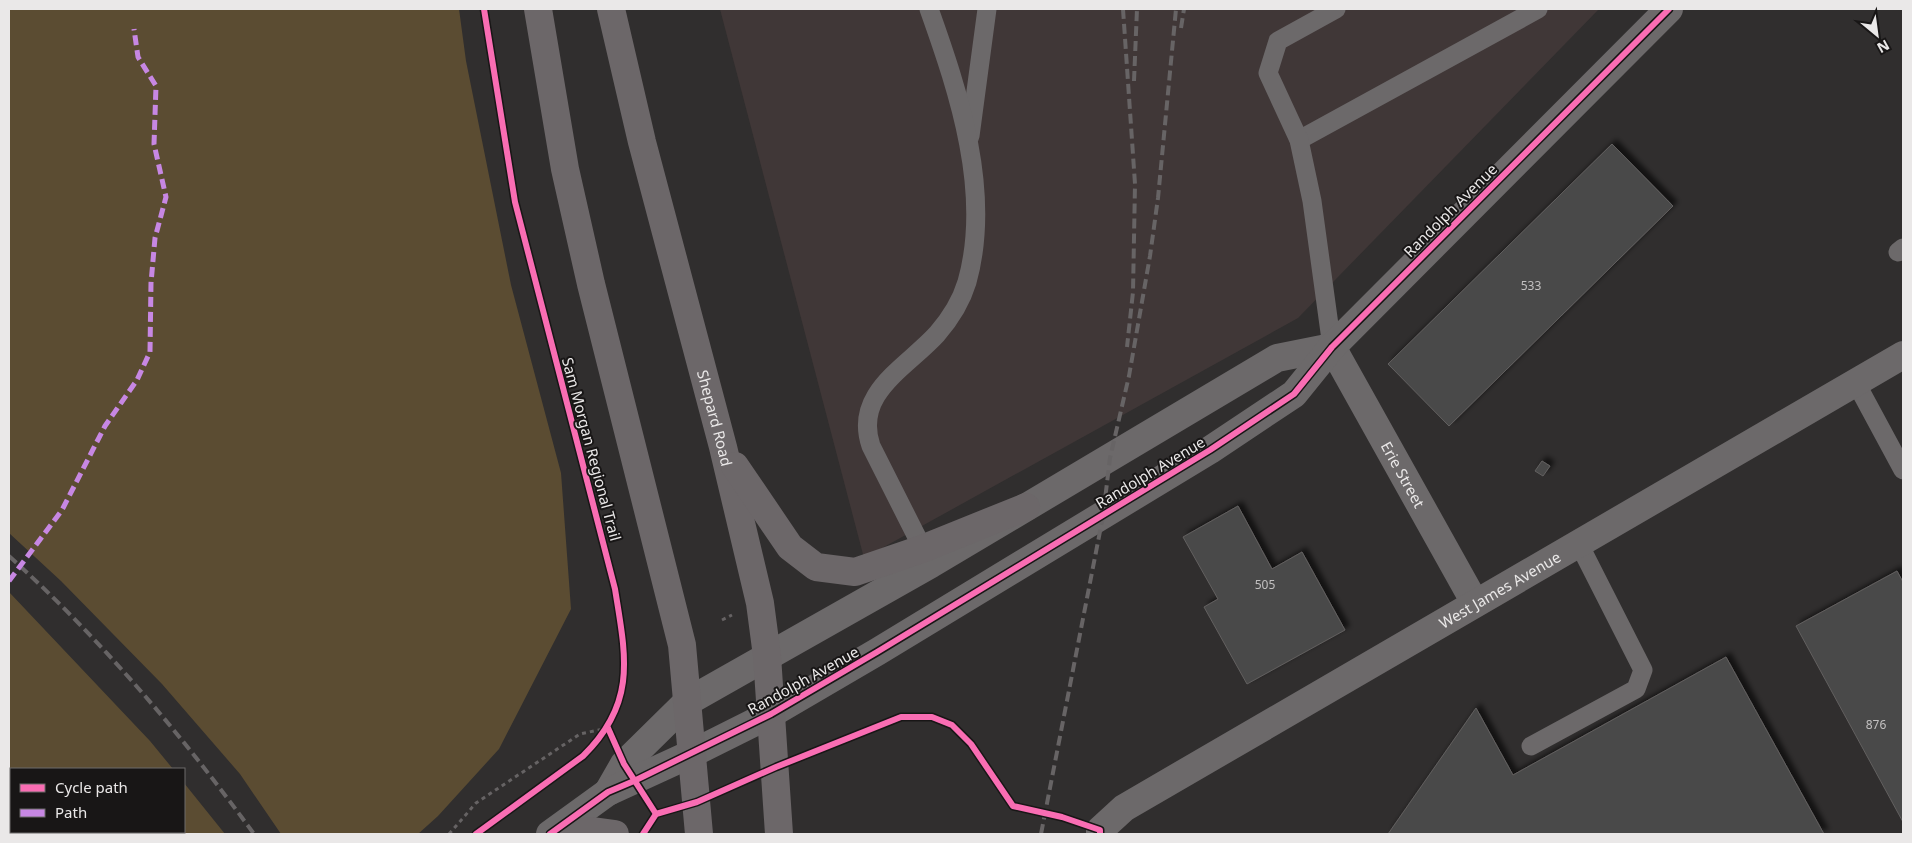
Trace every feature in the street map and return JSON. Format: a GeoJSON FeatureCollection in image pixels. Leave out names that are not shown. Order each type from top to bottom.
{"type":"FeatureCollection","features":[{"type":"Feature","properties":{"kind":"highway"},"geometry":{"type":"LineString","coordinates":[[538,9],[566,169],[591,284],[682,645],[699,834]]}},
{"type":"Feature","properties":{"kind":"highway","name":"Shepard Road"},"geometry":{"type":"LineString","coordinates":[[611,9],[642,142],[723,447],[760,603],[767,656],[779,834]]}},
{"type":"Feature","properties":{"kind":"highway"},"geometry":{"type":"LineString","coordinates":[[723,447],[763,510],[790,547],[816,567],[855,572],[927,557],[1026,507]]}},
{"type":"Feature","properties":{"kind":"highway"},"geometry":{"type":"LineString","coordinates":[[568,834],[593,831],[615,834]]}},
{"type":"Feature","properties":{"kind":"street","name":"Randolph Avenue"},"geometry":{"type":"LineString","coordinates":[[550,834],[608,792],[693,753],[771,714],[886,647],[1210,450],[1294,394],[1332,347],[1665,10]]}},
{"type":"Feature","properties":{"kind":"street"},"geometry":{"type":"LineString","coordinates":[[1026,507],[1276,358],[1332,347]]}},
{"type":"Feature","properties":{"kind":"street","name":"Erie Street"},"geometry":{"type":"LineString","coordinates":[[1332,347],[1475,603]]}},
{"type":"Feature","properties":{"kind":"street","name":"West James Avenue"},"geometry":{"type":"LineString","coordinates":[[1100,832],[1124,808],[1475,603],[1580,544],[1855,381],[1903,355]]}},
{"type":"Feature","properties":{"kind":"street","name":"Randolph Avenue"},"geometry":{"type":"LineString","coordinates":[[608,792],[624,764],[687,702],[767,656],[927,557]]}},
{"type":"Feature","properties":{"kind":"lane"},"geometry":{"type":"LineString","coordinates":[[927,557],[871,446],[866,431],[868,414],[878,390],[937,334],[957,308],[966,283],[973,254],[976,218],[968,148],[957,97],[929,9]]}},
{"type":"Feature","properties":{"kind":"lane"},"geometry":{"type":"LineString","coordinates":[[968,148],[987,9]]}},
{"type":"Feature","properties":{"kind":"lane"},"geometry":{"type":"LineString","coordinates":[[1332,347],[1312,201],[1299,140],[1268,73],[1278,41],[1336,9]]}},
{"type":"Feature","properties":{"kind":"lane"},"geometry":{"type":"LineString","coordinates":[[1299,140],[1538,9]]}},
{"type":"Feature","properties":{"kind":"lane"},"geometry":{"type":"LineString","coordinates":[[1855,381],[1903,470]]}},
{"type":"Feature","properties":{"kind":"lane"},"geometry":{"type":"LineString","coordinates":[[1531,746],[1636,689],[1643,670],[1580,544]]}},
{"type":"Feature","properties":{"kind":"path"},"geometry":{"type":"LineString","coordinates":[[602,736],[611,720]]}},
{"type":"Feature","properties":{"kind":"path"},"geometry":{"type":"LineString","coordinates":[[608,728],[624,764]]}},
{"type":"Feature","properties":{"kind":"path"},"geometry":{"type":"LineString","coordinates":[[449,834],[476,803],[580,734],[608,728]]}},
{"type":"Feature","properties":{"kind":"shaded area"},"geometry":{"type":"Polygon","coordinates":[[[9,9],[459,9],[466,61],[511,285],[561,473],[571,609],[499,749],[438,816],[418,834],[281,834],[240,774],[162,684],[61,581],[9,533],[9,9]]]}},
{"type":"Feature","properties":{"kind":"shaded area"},"geometry":{"type":"Polygon","coordinates":[[[720,9],[1599,9],[1298,318],[864,558],[720,9]]]}},
{"type":"Feature","properties":{"kind":"shaded area"},"geometry":{"type":"Polygon","coordinates":[[[9,592],[150,741],[172,768],[10,768],[10,833],[185,833],[185,784],[225,834],[9,834],[9,592]]]}},
{"type":"Feature","properties":{"kind":"building"},"geometry":{"type":"Polygon","coordinates":[[[1612,144],[1673,206],[1449,426],[1388,364],[1612,144]]]}},
{"type":"Feature","properties":{"kind":"building"},"geometry":{"type":"Polygon","coordinates":[[[1542,461],[1550,466],[1543,476],[1535,471],[1542,461]]]}},
{"type":"Feature","properties":{"kind":"building"},"geometry":{"type":"Polygon","coordinates":[[[1238,506],[1272,569],[1302,552],[1345,630],[1247,684],[1204,607],[1218,599],[1183,537],[1238,506]]]}},
{"type":"Feature","properties":{"kind":"building"},"geometry":{"type":"Polygon","coordinates":[[[1897,571],[1903,582],[1903,822],[1796,626],[1897,571]]]}},
{"type":"Feature","properties":{"kind":"building"},"geometry":{"type":"Polygon","coordinates":[[[1726,657],[1824,834],[1388,834],[1476,708],[1513,775],[1726,657]]]}},
{"type":"Feature","properties":{"kind":"railway"},"geometry":{"type":"LineString","coordinates":[[1123,9],[1135,184],[1133,292],[1127,347]]}},
{"type":"Feature","properties":{"kind":"railway"},"geometry":{"type":"LineString","coordinates":[[1134,81],[1137,9]]}},
{"type":"Feature","properties":{"kind":"railway"},"geometry":{"type":"LineString","coordinates":[[1041,834],[1103,516],[1110,458],[1129,376],[1150,256],[1158,198],[1176,9]]}},
{"type":"Feature","properties":{"kind":"railway"},"geometry":{"type":"LineString","coordinates":[[1181,28],[1184,9]]}},
{"type":"Feature","properties":{"kind":"railway"},"geometry":{"type":"LineString","coordinates":[[9,556],[76,620],[139,689],[198,760],[254,834]]}},
{"type":"Feature","properties":{"kind":"marked path"},"geometry":{"type":"LineString","coordinates":[[9,581],[62,510],[105,426],[137,380],[150,352],[151,283],[155,238],[166,197],[154,144],[156,86],[138,57],[134,29]]}},
{"type":"Feature","properties":{"kind":"cycle path","name":"Sam Morgan Regional Trail"},"geometry":{"type":"LineString","coordinates":[[476,834],[583,756],[600,736],[612,717],[620,698],[624,658],[615,589],[515,202],[484,9]]}},
{"type":"Feature","properties":{"kind":"cycle path"},"geometry":{"type":"LineString","coordinates":[[550,834],[608,792],[771,714],[877,652],[1210,450],[1294,394],[1332,347],[1669,9]]}},
{"type":"Feature","properties":{"kind":"cycle path"},"geometry":{"type":"LineString","coordinates":[[643,834],[656,814],[697,802],[776,767],[901,717],[932,717],[952,725],[971,744],[1013,806],[1062,817],[1100,830],[1100,834]]}},
{"type":"Feature","properties":{"kind":"cycle path"},"geometry":{"type":"LineString","coordinates":[[608,728],[624,764],[656,814]]}}]}
